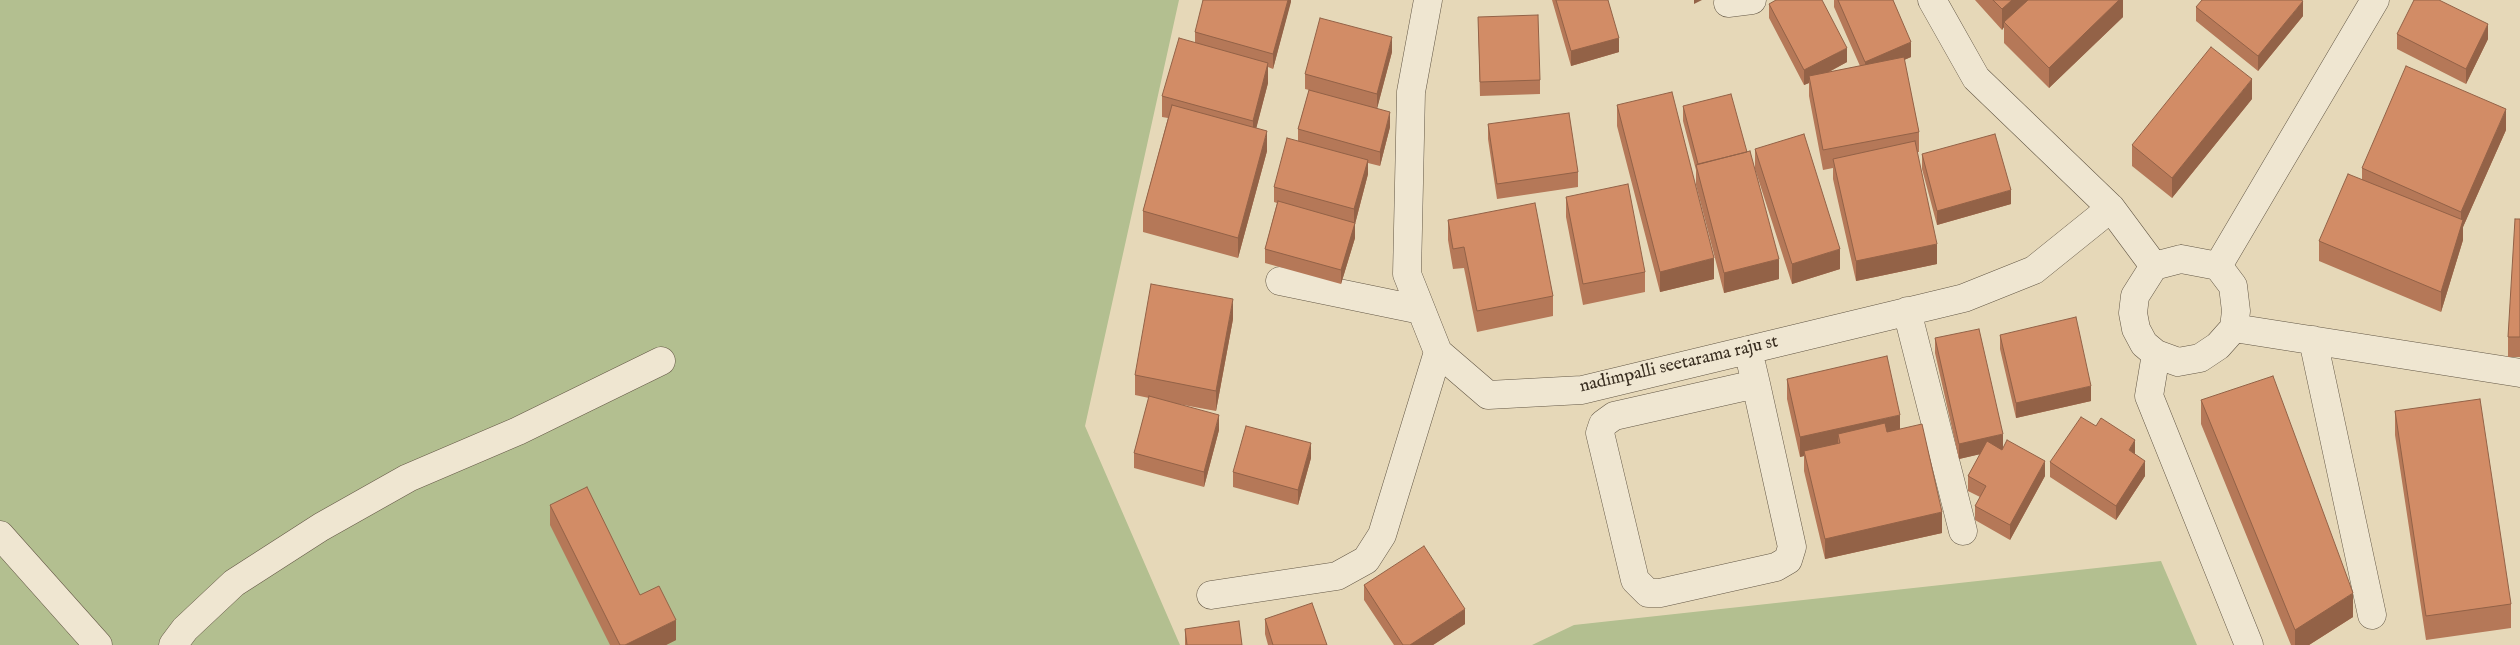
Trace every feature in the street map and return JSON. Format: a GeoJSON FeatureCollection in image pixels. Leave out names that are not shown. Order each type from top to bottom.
{"type":"FeatureCollection","features":[{"type":"Feature","properties":{"kind":"street","name":"nadimpalli seetarama raju st"},"geometry":{"type":"LineString","coordinates":[[1428,0],[1411,92],[1407,274],[1438,352],[1488,395],[1582,390],[1964,298],[2034,270],[2111,208]]}},
{"type":"Feature","properties":{"kind":"street"},"geometry":{"type":"LineString","coordinates":[[1932,0],[1976,78],[2111,208],[2154,266]]}},
{"type":"Feature","properties":{"kind":"street"},"geometry":{"type":"LineString","coordinates":[[2218,266],[2375,0]]}},
{"type":"Feature","properties":{"kind":"street"},"geometry":{"type":"LineString","coordinates":[[2181,259],[2218,266],[2234,286],[2236,311],[2234,328],[2218,346],[2200,358],[2178,362],[2156,354],[2144,344],[2136,329],[2133,313],[2135,296],[2154,266],[2181,259]]}},
{"type":"Feature","properties":{"kind":"street"},"geometry":{"type":"LineString","coordinates":[[1280,281],[1421,310]]}},
{"type":"Feature","properties":{"kind":"street"},"geometry":{"type":"LineString","coordinates":[[1907,311],[1963,531]]}},
{"type":"Feature","properties":{"kind":"street"},"geometry":{"type":"LineString","coordinates":[[2234,328],[2520,373]]}},
{"type":"Feature","properties":{"kind":"street"},"geometry":{"type":"LineString","coordinates":[[2313,340],[2372,615]]}},
{"type":"Feature","properties":{"kind":"street"},"geometry":{"type":"LineString","coordinates":[[1748,350],[1756,384],[1792,547],[1788,560],[1776,568],[1660,593],[1648,593],[1635,580],[1600,433],[1603,424],[1614,416],[1756,384]]}},
{"type":"Feature","properties":{"kind":"street"},"geometry":{"type":"LineString","coordinates":[[1212,595],[1337,576],[1366,560],[1382,535],[1438,352]]}},
{"type":"Feature","properties":{"kind":"street"},"geometry":{"type":"LineString","coordinates":[[2156,354],[2149,396],[2249,645]]}},
{"type":"Feature","properties":{"kind":"street"},"geometry":{"type":"LineString","coordinates":[[173,645],[185,629],[234,583],[321,527],[408,478],[518,431],[661,361]]}},
{"type":"Feature","properties":{"kind":"street"},"geometry":{"type":"LineString","coordinates":[[0,535],[98,645]]}},
{"type":"Feature","properties":{"kind":"green space"},"geometry":{"type":"Polygon","coordinates":[[[0,0],[1179,0],[1085,426],[1180,645],[0,645],[0,0]]]}},
{"type":"Feature","properties":{"kind":"green space"},"geometry":{"type":"Polygon","coordinates":[[[2161,561],[2197,645],[1532,645],[1574,625],[2161,561]]]}},
{"type":"Feature","properties":{"kind":"building"},"geometry":{"type":"Polygon","coordinates":[[[1203,0],[1288,0],[1273,54],[1195,32],[1203,0]]]}},
{"type":"Feature","properties":{"kind":"building"},"geometry":{"type":"Polygon","coordinates":[[[1556,0],[1608,0],[1619,38],[1571,51],[1556,0]]]}},
{"type":"Feature","properties":{"kind":"building"},"geometry":{"type":"Polygon","coordinates":[[[1776,0],[1822,0],[1847,48],[1804,70],[1769,4],[1776,0]]]}},
{"type":"Feature","properties":{"kind":"building"},"geometry":{"type":"Polygon","coordinates":[[[1838,0],[1893,0],[1911,42],[1865,62],[1838,0]]]}},
{"type":"Feature","properties":{"kind":"building"},"geometry":{"type":"Polygon","coordinates":[[[1993,0],[2012,0],[2002,9],[1993,0]]]}},
{"type":"Feature","properties":{"kind":"building"},"geometry":{"type":"Polygon","coordinates":[[[2028,0],[2119,0],[2049,68],[2004,22],[2028,0]]]}},
{"type":"Feature","properties":{"kind":"building"},"geometry":{"type":"Polygon","coordinates":[[[2202,0],[2303,1],[2258,56],[2196,7],[2202,0]]]}},
{"type":"Feature","properties":{"kind":"building"},"geometry":{"type":"Polygon","coordinates":[[[2414,0],[2439,0],[2488,24],[2466,69],[2397,34],[2414,0]]]}},
{"type":"Feature","properties":{"kind":"building"},"geometry":{"type":"Polygon","coordinates":[[[1538,15],[1540,80],[1480,82],[1478,17],[1538,15]]]}},
{"type":"Feature","properties":{"kind":"building"},"geometry":{"type":"Polygon","coordinates":[[[1320,18],[1392,37],[1377,94],[1305,74],[1320,18]]]}},
{"type":"Feature","properties":{"kind":"building"},"geometry":{"type":"Polygon","coordinates":[[[1179,38],[1268,63],[1253,121],[1162,96],[1179,38]]]}},
{"type":"Feature","properties":{"kind":"building"},"geometry":{"type":"Polygon","coordinates":[[[2211,47],[2252,79],[2172,178],[2132,145],[2211,47]]]}},
{"type":"Feature","properties":{"kind":"building"},"geometry":{"type":"Polygon","coordinates":[[[1904,57],[1919,132],[1823,150],[1809,76],[1904,57]]]}},
{"type":"Feature","properties":{"kind":"building"},"geometry":{"type":"Polygon","coordinates":[[[2406,66],[2506,109],[2461,212],[2362,168],[2406,66]]]}},
{"type":"Feature","properties":{"kind":"building"},"geometry":{"type":"Polygon","coordinates":[[[1309,90],[1390,112],[1380,152],[1298,129],[1309,90]]]}},
{"type":"Feature","properties":{"kind":"building"},"geometry":{"type":"Polygon","coordinates":[[[1672,92],[1714,258],[1660,272],[1617,105],[1672,92]]]}},
{"type":"Feature","properties":{"kind":"building"},"geometry":{"type":"Polygon","coordinates":[[[1731,94],[1747,152],[1698,164],[1683,106],[1731,94]]]}},
{"type":"Feature","properties":{"kind":"building"},"geometry":{"type":"Polygon","coordinates":[[[1172,105],[1267,131],[1238,238],[1143,211],[1172,105]]]}},
{"type":"Feature","properties":{"kind":"building"},"geometry":{"type":"Polygon","coordinates":[[[1569,113],[1578,172],[1497,184],[1488,124],[1569,113]]]}},
{"type":"Feature","properties":{"kind":"building"},"geometry":{"type":"Polygon","coordinates":[[[1804,134],[1840,249],[1792,264],[1755,149],[1804,134]]]}},
{"type":"Feature","properties":{"kind":"building"},"geometry":{"type":"Polygon","coordinates":[[[1995,134],[2011,190],[1937,211],[1922,154],[1995,134]]]}},
{"type":"Feature","properties":{"kind":"building"},"geometry":{"type":"Polygon","coordinates":[[[1287,138],[1368,160],[1354,209],[1274,187],[1287,138]]]}},
{"type":"Feature","properties":{"kind":"building"},"geometry":{"type":"Polygon","coordinates":[[[1915,141],[1937,244],[1856,261],[1833,159],[1915,141]]]}},
{"type":"Feature","properties":{"kind":"building"},"geometry":{"type":"Polygon","coordinates":[[[1750,151],[1779,259],[1724,273],[1696,165],[1750,151]]]}},
{"type":"Feature","properties":{"kind":"building"},"geometry":{"type":"Polygon","coordinates":[[[2348,174],[2463,220],[2441,292],[2319,241],[2348,174]]]}},
{"type":"Feature","properties":{"kind":"building"},"geometry":{"type":"Polygon","coordinates":[[[1628,184],[1645,272],[1583,284],[1566,197],[1628,184]]]}},
{"type":"Feature","properties":{"kind":"building"},"geometry":{"type":"Polygon","coordinates":[[[1278,201],[1355,223],[1341,270],[1265,249],[1278,201]]]}},
{"type":"Feature","properties":{"kind":"building"},"geometry":{"type":"Polygon","coordinates":[[[1535,203],[1553,296],[1477,311],[1464,247],[1453,249],[1448,220],[1535,203]]]}},
{"type":"Feature","properties":{"kind":"building"},"geometry":{"type":"Polygon","coordinates":[[[2515,219],[2520,219],[2520,337],[2508,337],[2515,219]]]}},
{"type":"Feature","properties":{"kind":"building"},"geometry":{"type":"Polygon","coordinates":[[[1151,284],[1233,299],[1216,391],[1135,375],[1151,284]]]}},
{"type":"Feature","properties":{"kind":"building"},"geometry":{"type":"Polygon","coordinates":[[[2076,317],[2091,386],[2016,403],[2000,335],[2076,317]]]}},
{"type":"Feature","properties":{"kind":"building"},"geometry":{"type":"Polygon","coordinates":[[[1979,329],[2003,434],[1959,444],[1935,338],[1979,329]]]}},
{"type":"Feature","properties":{"kind":"building"},"geometry":{"type":"Polygon","coordinates":[[[1887,356],[1900,415],[1800,437],[1787,379],[1887,356]]]}},
{"type":"Feature","properties":{"kind":"building"},"geometry":{"type":"Polygon","coordinates":[[[2273,376],[2353,593],[2295,630],[2201,400],[2273,376]]]}},
{"type":"Feature","properties":{"kind":"building"},"geometry":{"type":"Polygon","coordinates":[[[1149,396],[1219,415],[1204,472],[1134,453],[1149,396]]]}},
{"type":"Feature","properties":{"kind":"building"},"geometry":{"type":"Polygon","coordinates":[[[2480,399],[2511,604],[2426,616],[2395,411],[2480,399]]]}},
{"type":"Feature","properties":{"kind":"building"},"geometry":{"type":"Polygon","coordinates":[[[2081,417],[2096,426],[2101,418],[2135,440],[2129,450],[2145,461],[2116,506],[2050,462],[2081,417]]]}},
{"type":"Feature","properties":{"kind":"building"},"geometry":{"type":"Polygon","coordinates":[[[1885,423],[1887,432],[1922,424],[1942,512],[1825,539],[1804,451],[1840,443],[1838,434],[1885,423]]]}},
{"type":"Feature","properties":{"kind":"building"},"geometry":{"type":"Polygon","coordinates":[[[1246,426],[1311,443],[1298,490],[1233,472],[1246,426]]]}},
{"type":"Feature","properties":{"kind":"building"},"geometry":{"type":"Polygon","coordinates":[[[2007,440],[2045,461],[2010,525],[1975,506],[1986,486],[1968,476],[1987,441],[2002,450],[2007,440]]]}},
{"type":"Feature","properties":{"kind":"building"},"geometry":{"type":"Polygon","coordinates":[[[587,487],[640,595],[659,586],[676,620],[625,645],[620,645],[550,505],[587,487]]]}},
{"type":"Feature","properties":{"kind":"building"},"geometry":{"type":"Polygon","coordinates":[[[1424,546],[1465,609],[1410,645],[1403,645],[1364,585],[1424,546]]]}},
{"type":"Feature","properties":{"kind":"building"},"geometry":{"type":"Polygon","coordinates":[[[1312,603],[1327,645],[1273,645],[1265,619],[1312,603]]]}},
{"type":"Feature","properties":{"kind":"building"},"geometry":{"type":"Polygon","coordinates":[[[1239,621],[1242,645],[1187,645],[1185,629],[1239,621]]]}}]}
